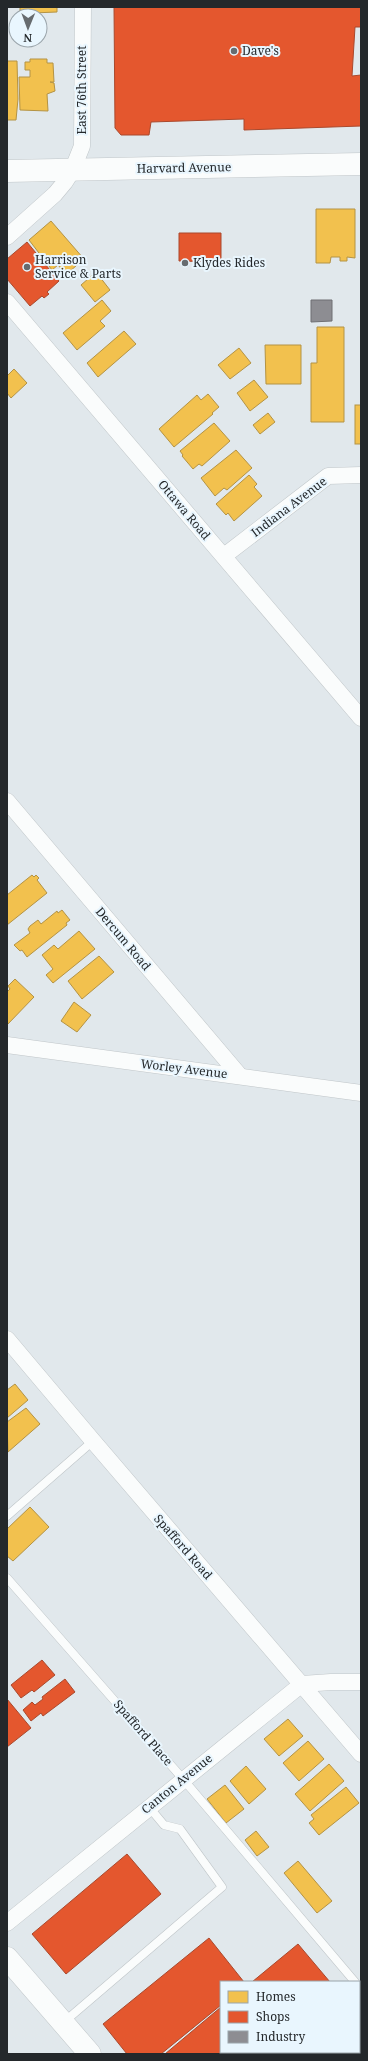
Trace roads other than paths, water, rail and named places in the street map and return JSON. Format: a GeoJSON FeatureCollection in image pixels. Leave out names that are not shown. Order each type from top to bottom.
{"type":"FeatureCollection","features":[{"type":"Feature","properties":{"kind":"main road","name":"Harvard Avenue"},"geometry":{"type":"LineString","coordinates":[[7,171],[72,171],[361,164]]}},
{"type":"Feature","properties":{"kind":"main road"},"geometry":{"type":"LineString","coordinates":[[7,1958],[63,2023],[85,2052]]}},
{"type":"Feature","properties":{"kind":"street","name":"East 76th Street"},"geometry":{"type":"LineString","coordinates":[[7,236],[55,194],[72,171],[82,146],[83,7]]}},
{"type":"Feature","properties":{"kind":"street","name":"Ottawa Road"},"geometry":{"type":"LineString","coordinates":[[7,302],[361,718]]}},
{"type":"Feature","properties":{"kind":"street","name":"Indiana Avenue"},"geometry":{"type":"LineString","coordinates":[[224,556],[328,476],[361,476]]}},
{"type":"Feature","properties":{"kind":"street","name":"Dercum Road"},"geometry":{"type":"LineString","coordinates":[[7,801],[240,1076]]}},
{"type":"Feature","properties":{"kind":"street","name":"Worley Avenue"},"geometry":{"type":"LineString","coordinates":[[7,1045],[361,1092]]}},
{"type":"Feature","properties":{"kind":"street","name":"Spafford Road"},"geometry":{"type":"LineString","coordinates":[[7,1339],[361,1754]]}},
{"type":"Feature","properties":{"kind":"street"},"geometry":{"type":"LineString","coordinates":[[302,1684],[361,1682]]}},
{"type":"Feature","properties":{"kind":"street","name":"Canton Avenue"},"geometry":{"type":"LineString","coordinates":[[7,1923],[302,1684]]}},
{"type":"Feature","properties":{"kind":"lane"},"geometry":{"type":"LineString","coordinates":[[7,1516],[93,1441]]}},
{"type":"Feature","properties":{"kind":"lane","name":"Spafford Place"},"geometry":{"type":"LineString","coordinates":[[7,1578],[183,1779],[354,1981]]}},
{"type":"Feature","properties":{"kind":"lane"},"geometry":{"type":"LineString","coordinates":[[63,2023],[222,1887],[180,1829],[164,1826],[149,1807]]}},
{"type":"Feature","properties":{"kind":"place","name":"Dave's"},"geometry":{"type":"Point","coordinates":[234,51]}},
{"type":"Feature","properties":{"kind":"place","name":"Klydes Rides"},"geometry":{"type":"Point","coordinates":[185,263]}},
{"type":"Feature","properties":{"kind":"place","name":"Harrison Service & Parts"},"geometry":{"type":"Point","coordinates":[27,267]}}]}
